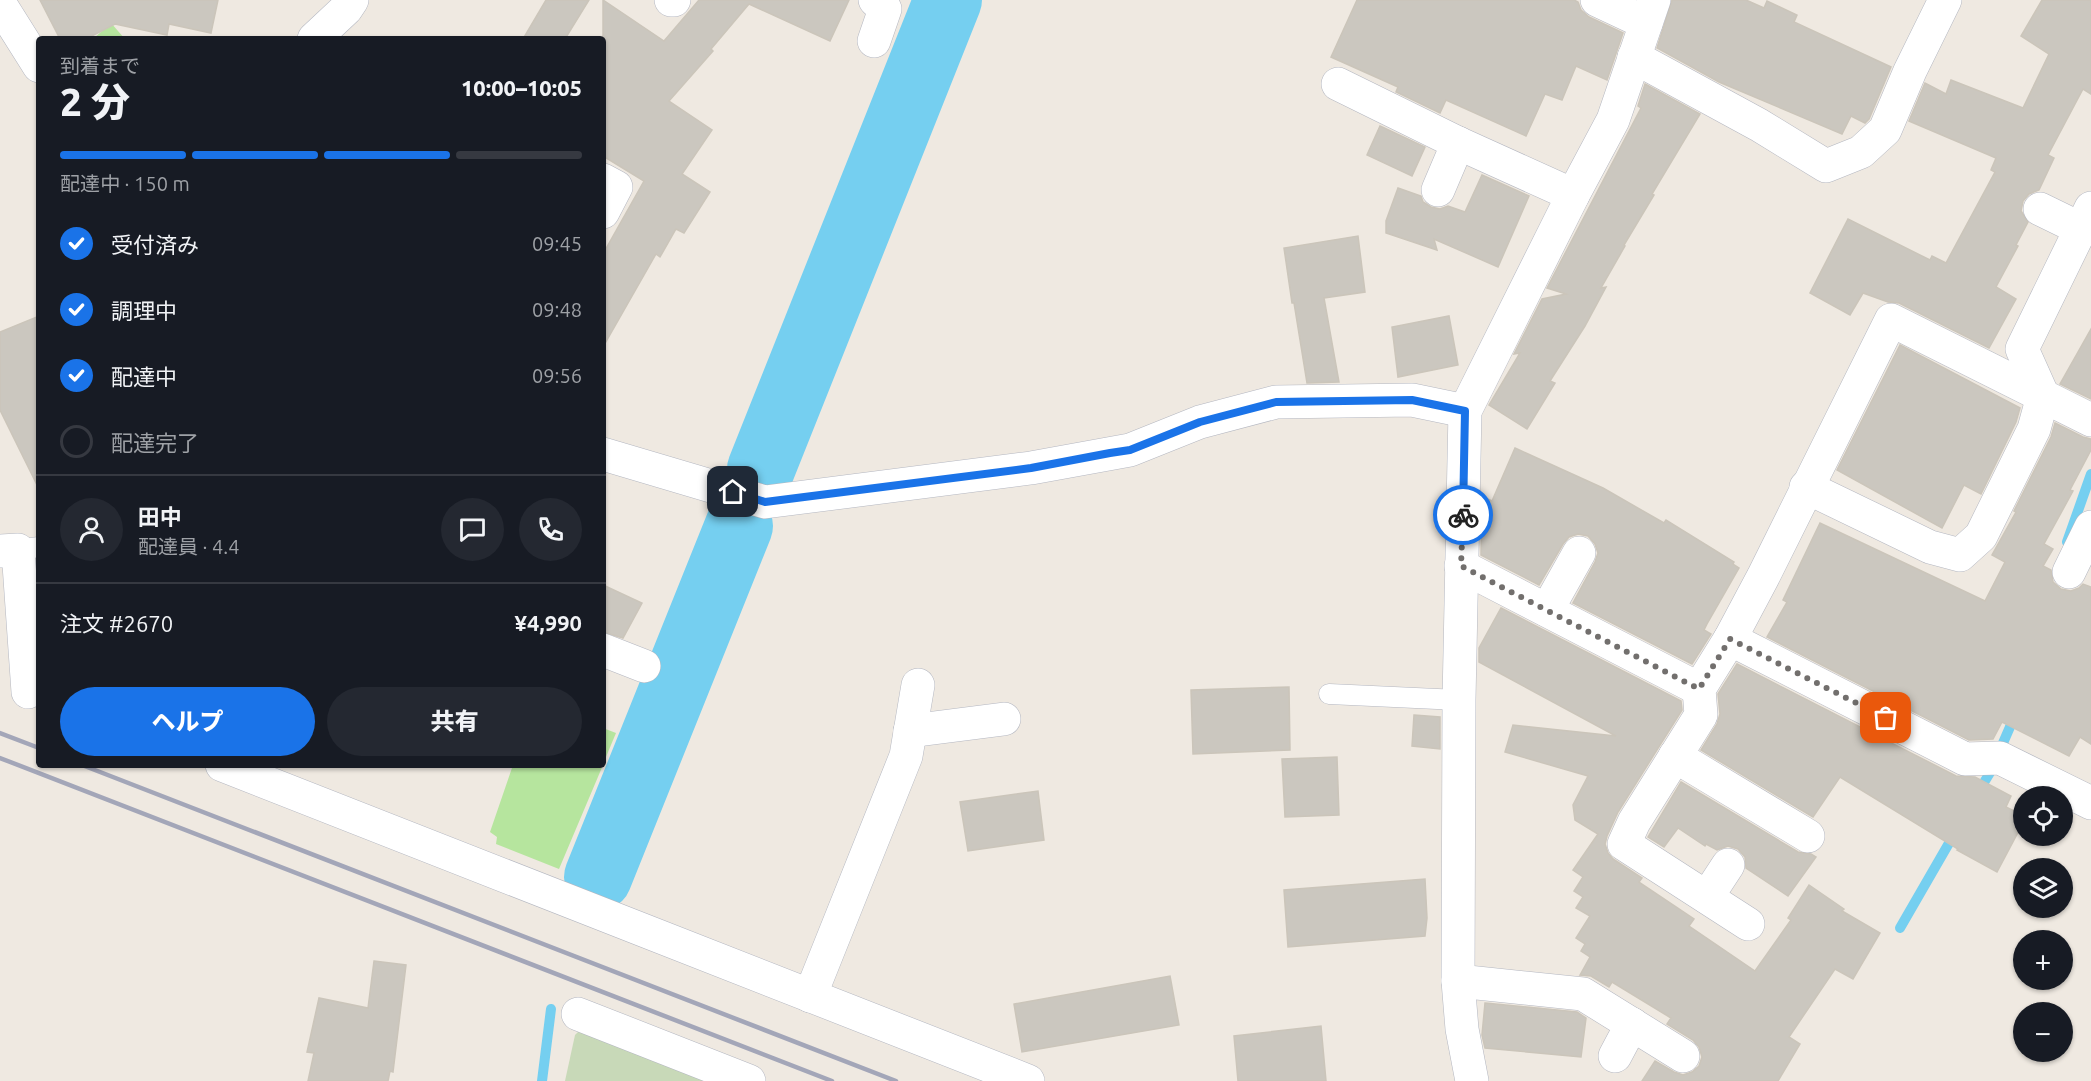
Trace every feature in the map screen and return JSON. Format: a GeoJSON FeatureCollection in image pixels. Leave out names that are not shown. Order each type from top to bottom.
{"type":"FeatureCollection","features":[{"type":"Feature","properties":{"kind":"street"},"geometry":{"type":"LineString","coordinates":[[317,36],[346,9],[352,0]]}},
{"type":"Feature","properties":{"kind":"street"},"geometry":{"type":"LineString","coordinates":[[874,41],[885,9],[875,0]]}},
{"type":"Feature","properties":{"kind":"street"},"geometry":{"type":"LineString","coordinates":[[1472,1081],[1462,1029],[1458,981],[1459,700],[1465,411],[1613,120],[1650,12],[1597,0]]}},
{"type":"Feature","properties":{"kind":"street"},"geometry":{"type":"LineString","coordinates":[[1635,57],[1759,124],[1826,166],[1862,152],[1885,130],[1910,71],[1945,0]]}},
{"type":"Feature","properties":{"kind":"street"},"geometry":{"type":"LineString","coordinates":[[0,4],[36,61]]}},
{"type":"Feature","properties":{"kind":"street"},"geometry":{"type":"LineString","coordinates":[[1338,84],[1458,143],[1573,195]]}},
{"type":"Feature","properties":{"kind":"street"},"geometry":{"type":"LineString","coordinates":[[1438,190],[1458,143]]}},
{"type":"Feature","properties":{"kind":"street"},"geometry":{"type":"LineString","coordinates":[[606,182],[616,187],[606,206]]}},
{"type":"Feature","properties":{"kind":"street"},"geometry":{"type":"LineString","coordinates":[[1806,487],[1930,548],[1960,555],[1982,537],[2034,429],[2043,396],[2022,350],[2086,218],[2040,208]]}},
{"type":"Feature","properties":{"kind":"street"},"geometry":{"type":"LineString","coordinates":[[1748,924],[1624,844],[1634,822],[1701,715],[1699,689],[1730,639],[1763,577],[1891,320],[2091,420]]}},
{"type":"Feature","properties":{"kind":"street"},"geometry":{"type":"LineString","coordinates":[[606,455],[765,502],[1031,468],[1130,450],[1200,422],[1276,402],[1412,400],[1465,411]]}},
{"type":"Feature","properties":{"kind":"street"},"geometry":{"type":"LineString","coordinates":[[2069,572],[2091,526]]}},
{"type":"Feature","properties":{"kind":"street"},"geometry":{"type":"LineString","coordinates":[[19,549],[22,690]]}},
{"type":"Feature","properties":{"kind":"street"},"geometry":{"type":"LineString","coordinates":[[1547,610],[1579,553]]}},
{"type":"Feature","properties":{"kind":"street"},"geometry":{"type":"LineString","coordinates":[[1461,566],[1547,610],[1626,667],[1699,689]]}},
{"type":"Feature","properties":{"kind":"street"},"geometry":{"type":"LineString","coordinates":[[1730,639],[1965,759],[2000,758],[2091,803]]}},
{"type":"Feature","properties":{"kind":"street"},"geometry":{"type":"LineString","coordinates":[[606,651],[644,666]]}},
{"type":"Feature","properties":{"kind":"street"},"geometry":{"type":"LineString","coordinates":[[810,996],[906,756],[918,685]]}},
{"type":"Feature","properties":{"kind":"street"},"geometry":{"type":"LineString","coordinates":[[910,731],[1004,719]]}},
{"type":"Feature","properties":{"kind":"street"},"geometry":{"type":"LineString","coordinates":[[1675,756],[1808,836]]}},
{"type":"Feature","properties":{"kind":"street"},"geometry":{"type":"LineString","coordinates":[[228,768],[265,785],[1028,1081]]}},
{"type":"Feature","properties":{"kind":"street"},"geometry":{"type":"LineString","coordinates":[[1707,897],[1728,865]]}},
{"type":"Feature","properties":{"kind":"street"},"geometry":{"type":"LineString","coordinates":[[1458,981],[1583,994],[1683,1056]]}},
{"type":"Feature","properties":{"kind":"street"},"geometry":{"type":"LineString","coordinates":[[578,1014],[749,1081]]}},
{"type":"Feature","properties":{"kind":"street"},"geometry":{"type":"LineString","coordinates":[[1615,1056],[1632,1024]]}},
{"type":"Feature","properties":{"kind":"lane"},"geometry":{"type":"LineString","coordinates":[[1329,694],[1459,700]]}},
{"type":"Feature","properties":{"kind":"green space"},"geometry":{"type":"Polygon","coordinates":[[[111,23],[122,36],[96,36],[111,23]]]}},
{"type":"Feature","properties":{"kind":"green space"},"geometry":{"type":"Polygon","coordinates":[[[606,729],[616,733],[606,757],[606,729]]]}},
{"type":"Feature","properties":{"kind":"green space"},"geometry":{"type":"Polygon","coordinates":[[[512,768],[602,768],[559,869],[496,844],[497,837],[490,832],[512,768]]]}},
{"type":"Feature","properties":{"kind":"green space"},"geometry":{"type":"Polygon","coordinates":[[[580,1030],[714,1081],[565,1081],[575,1035],[580,1030]]]}},
{"type":"Feature","properties":{"kind":"building"},"geometry":{"type":"Polygon","coordinates":[[[40,0],[218,0],[211,33],[169,24],[167,35],[115,24],[92,36],[58,36],[40,0]]]}},
{"type":"Feature","properties":{"kind":"building"},"geometry":{"type":"Polygon","coordinates":[[[546,0],[589,0],[567,36],[525,36],[546,0]]]}},
{"type":"Feature","properties":{"kind":"building"},"geometry":{"type":"Polygon","coordinates":[[[603,0],[664,41],[699,0],[849,0],[830,41],[749,4],[711,49],[713,51],[669,101],[712,130],[682,174],[710,192],[684,233],[676,229],[660,257],[656,254],[606,342],[606,249],[644,181],[606,158],[606,36],[603,36],[603,0]]]}},
{"type":"Feature","properties":{"kind":"building"},"geometry":{"type":"Polygon","coordinates":[[[1357,0],[1574,0],[1589,17],[1623,33],[1607,80],[1576,66],[1562,100],[1545,94],[1526,136],[1446,100],[1440,113],[1396,92],[1398,87],[1331,57],[1357,0]]]}},
{"type":"Feature","properties":{"kind":"building"},"geometry":{"type":"Polygon","coordinates":[[[1672,0],[1746,0],[1764,8],[1767,1],[1797,15],[1794,22],[1891,67],[1869,119],[1865,123],[1851,116],[1842,134],[1719,82],[1657,48],[1672,0]]]}},
{"type":"Feature","properties":{"kind":"building"},"geometry":{"type":"Polygon","coordinates":[[[2042,0],[2091,0],[2091,94],[2083,89],[2048,155],[2054,158],[2039,190],[2029,194],[2023,201],[2021,211],[2028,222],[1996,287],[2016,299],[1989,348],[1899,303],[1888,302],[1863,293],[1850,315],[1810,293],[1848,219],[1930,260],[1932,256],[1946,263],[1995,172],[1991,170],[1996,158],[1909,121],[1925,83],[1946,94],[1951,80],[2023,108],[2049,54],[2021,36],[2042,0]]]}},
{"type":"Feature","properties":{"kind":"building"},"geometry":{"type":"Polygon","coordinates":[[[1645,84],[1700,114],[1652,194],[1654,195],[1601,288],[1606,287],[1585,326],[1550,381],[1555,383],[1527,429],[1489,405],[1520,353],[1514,354],[1542,299],[1566,294],[1547,288],[1641,108],[1638,106],[1645,84]]]}},
{"type":"Feature","properties":{"kind":"building"},"geometry":{"type":"Polygon","coordinates":[[[1380,126],[1425,147],[1412,176],[1367,155],[1380,126]]]}},
{"type":"Feature","properties":{"kind":"building"},"geometry":{"type":"Polygon","coordinates":[[[1482,175],[1529,196],[1498,267],[1434,239],[1437,250],[1386,233],[1386,221],[1398,188],[1421,196],[1423,202],[1431,207],[1440,209],[1448,206],[1465,212],[1482,175]]]}},
{"type":"Feature","properties":{"kind":"building"},"geometry":{"type":"Polygon","coordinates":[[[1358,236],[1365,292],[1324,298],[1339,382],[1307,383],[1284,248],[1358,236]]]}},
{"type":"Feature","properties":{"kind":"building"},"geometry":{"type":"Polygon","coordinates":[[[1449,316],[1458,365],[1398,377],[1392,327],[1449,316]]]}},
{"type":"Feature","properties":{"kind":"building"},"geometry":{"type":"Polygon","coordinates":[[[36,317],[36,483],[0,410],[0,332],[36,317]]]}},
{"type":"Feature","properties":{"kind":"building"},"geometry":{"type":"Polygon","coordinates":[[[2091,329],[2091,399],[2060,384],[2091,329]]]}},
{"type":"Feature","properties":{"kind":"building"},"geometry":{"type":"Polygon","coordinates":[[[1900,345],[2020,408],[2016,422],[1981,494],[1964,485],[1942,528],[1837,470],[1900,345]]]}},
{"type":"Feature","properties":{"kind":"building"},"geometry":{"type":"Polygon","coordinates":[[[2055,423],[2091,439],[2091,450],[2070,490],[2073,491],[2044,544],[2053,549],[2043,566],[2051,570],[2053,582],[2061,589],[2071,591],[2083,584],[2091,587],[2091,744],[2080,737],[2069,756],[2002,722],[1993,739],[1969,740],[1767,637],[1787,602],[1783,600],[1820,523],[1985,601],[2005,562],[1992,555],[2016,512],[2014,511],[2051,437],[2055,423]]]}},
{"type":"Feature","properties":{"kind":"building"},"geometry":{"type":"Polygon","coordinates":[[[1515,448],[1603,488],[1664,523],[1666,520],[1734,562],[1733,564],[1739,568],[1704,630],[1711,634],[1692,664],[1573,603],[1598,553],[1595,544],[1588,536],[1578,534],[1569,537],[1539,585],[1481,555],[1482,513],[1488,499],[1492,501],[1515,448]]]}},
{"type":"Feature","properties":{"kind":"building"},"geometry":{"type":"Polygon","coordinates":[[[606,586],[642,603],[623,638],[606,633],[606,586]]]}},
{"type":"Feature","properties":{"kind":"building"},"geometry":{"type":"Polygon","coordinates":[[[1501,608],[1681,701],[1682,710],[1618,812],[1605,844],[1613,859],[1642,878],[1639,882],[1694,919],[1689,926],[1755,971],[1791,920],[1788,918],[1809,885],[1844,909],[1842,911],[1880,933],[1853,979],[1835,969],[1789,1037],[1800,1044],[1778,1081],[1642,1081],[1655,1061],[1683,1075],[1699,1066],[1702,1057],[1699,1047],[1693,1040],[1667,1024],[1671,1018],[1612,982],[1609,987],[1591,976],[1580,975],[1590,957],[1581,951],[1585,944],[1576,938],[1590,916],[1576,908],[1583,897],[1574,891],[1583,877],[1573,870],[1598,834],[1575,820],[1573,805],[1588,776],[1505,752],[1513,725],[1616,736],[1479,662],[1479,648],[1501,608]]]}},
{"type":"Feature","properties":{"kind":"building"},"geometry":{"type":"Polygon","coordinates":[[[1737,664],[1956,776],[1975,777],[2011,796],[2006,807],[2013,810],[2013,842],[1997,872],[1957,850],[1840,777],[1813,817],[1701,750],[1717,724],[1720,714],[1718,694],[1737,664]]]}},
{"type":"Feature","properties":{"kind":"building"},"geometry":{"type":"Polygon","coordinates":[[[1289,687],[1290,750],[1193,754],[1191,690],[1289,687]]]}},
{"type":"Feature","properties":{"kind":"building"},"geometry":{"type":"Polygon","coordinates":[[[1414,715],[1440,717],[1440,749],[1412,746],[1414,715]]]}},
{"type":"Feature","properties":{"kind":"building"},"geometry":{"type":"Polygon","coordinates":[[[1337,757],[1339,815],[1285,817],[1282,759],[1337,757]]]}},
{"type":"Feature","properties":{"kind":"building"},"geometry":{"type":"Polygon","coordinates":[[[1681,782],[1798,852],[1816,857],[1788,896],[1746,868],[1745,857],[1738,849],[1728,846],[1717,850],[1706,844],[1705,846],[1678,828],[1664,847],[1648,837],[1681,782]]]}},
{"type":"Feature","properties":{"kind":"building"},"geometry":{"type":"Polygon","coordinates":[[[1038,791],[1044,840],[968,851],[960,802],[1038,791]]]}},
{"type":"Feature","properties":{"kind":"building"},"geometry":{"type":"Polygon","coordinates":[[[1425,879],[1427,918],[1425,936],[1288,947],[1284,890],[1425,879]]]}},
{"type":"Feature","properties":{"kind":"building"},"geometry":{"type":"Polygon","coordinates":[[[374,961],[406,965],[393,1072],[390,1071],[388,1081],[308,1081],[314,1053],[307,1052],[319,998],[368,1008],[374,961]]]}},
{"type":"Feature","properties":{"kind":"building"},"geometry":{"type":"Polygon","coordinates":[[[1170,976],[1179,1025],[1022,1052],[1014,1004],[1170,976]]]}},
{"type":"Feature","properties":{"kind":"building"},"geometry":{"type":"Polygon","coordinates":[[[1485,1003],[1577,1012],[1586,1018],[1581,1057],[1485,1048],[1482,1035],[1485,1003]]]}},
{"type":"Feature","properties":{"kind":"building"},"geometry":{"type":"Polygon","coordinates":[[[1321,1026],[1326,1081],[1238,1081],[1234,1036],[1321,1026]]]}},
{"type":"Feature","properties":{"kind":"waterway"},"geometry":{"type":"LineString","coordinates":[[761,469],[948,0]]}},
{"type":"Feature","properties":{"kind":"waterway"},"geometry":{"type":"LineString","coordinates":[[2067,542],[2091,474]]}},
{"type":"Feature","properties":{"kind":"waterway"},"geometry":{"type":"LineString","coordinates":[[598,877],[739,526]]}},
{"type":"Feature","properties":{"kind":"waterway"},"geometry":{"type":"LineString","coordinates":[[2003,743],[2016,713]]}},
{"type":"Feature","properties":{"kind":"waterway"},"geometry":{"type":"LineString","coordinates":[[1977,794],[1991,771]]}},
{"type":"Feature","properties":{"kind":"waterway"},"geometry":{"type":"LineString","coordinates":[[1900,928],[1956,831]]}},
{"type":"Feature","properties":{"kind":"waterway"},"geometry":{"type":"LineString","coordinates":[[542,1081],[551,1009]]}},
{"type":"Feature","properties":{"kind":"railway"},"geometry":{"type":"LineString","coordinates":[[0,733],[36,747]]}},
{"type":"Feature","properties":{"kind":"railway"},"geometry":{"type":"LineString","coordinates":[[0,758],[832,1081]]}},
{"type":"Feature","properties":{"kind":"railway"},"geometry":{"type":"LineString","coordinates":[[90,768],[896,1081]]}},
{"type":"Feature","properties":{"kind":"way so far"},"geometry":{"type":"LineString","coordinates":[[1463,515],[1461,566],[1699,689],[1730,639],[1886,718]]}},
{"type":"Feature","properties":{"kind":"route"},"geometry":{"type":"LineString","coordinates":[[733,492],[765,502],[1031,468],[1130,450],[1200,422],[1276,402],[1412,400],[1465,411],[1463,515]]}}]}
